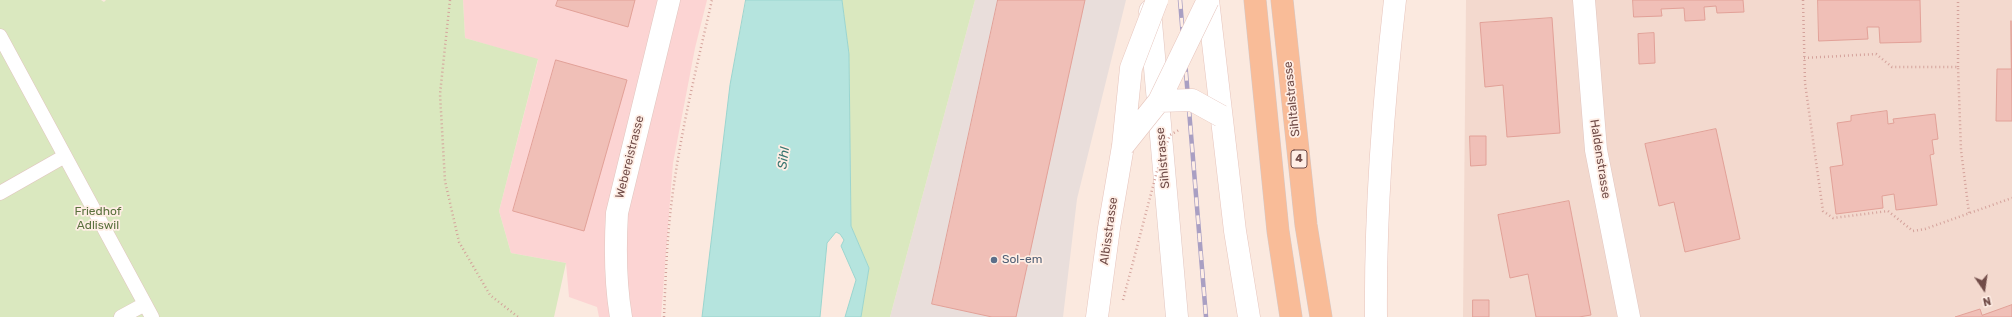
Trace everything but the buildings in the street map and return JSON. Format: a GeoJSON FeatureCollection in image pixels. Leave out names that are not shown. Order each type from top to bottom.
{"type":"FeatureCollection","features":[{"type":"Feature","properties":{"kind":"main road","name":"Webereistrasse"},"geometry":{"type":"LineString","coordinates":[[621,317],[616,288],[615,249],[617,213],[669,0]]}},
{"type":"Feature","properties":{"kind":"main road","name":"Sihlstrasse"},"geometry":{"type":"LineString","coordinates":[[1149,0],[1177,317]]}},
{"type":"Feature","properties":{"kind":"main road","name":"Albisstrasse"},"geometry":{"type":"LineString","coordinates":[[1097,317],[1109,228],[1123,146],[1132,68],[1157,0]]}},
{"type":"Feature","properties":{"kind":"main road","name":"Albisstrasse"},"geometry":{"type":"LineString","coordinates":[[1123,146],[1159,101],[1208,0]]}},
{"type":"Feature","properties":{"kind":"main road"},"geometry":{"type":"LineString","coordinates":[[1208,0],[1236,231],[1249,317]]}},
{"type":"Feature","properties":{"kind":"main road"},"geometry":{"type":"LineString","coordinates":[[1255,0],[1278,231],[1291,317]]}},
{"type":"Feature","properties":{"kind":"main road","name":"Sihltalstrasse"},"geometry":{"type":"LineString","coordinates":[[1282,0],[1306,225],[1321,317]]}},
{"type":"Feature","properties":{"kind":"main road"},"geometry":{"type":"LineString","coordinates":[[1376,317],[1376,255],[1383,106],[1394,0]]}},
{"type":"Feature","properties":{"kind":"main road","name":"Haldenstrasse"},"geometry":{"type":"LineString","coordinates":[[1584,0],[1596,150],[1629,317]]}},
{"type":"Feature","properties":{"kind":"main road"},"geometry":{"type":"LineString","coordinates":[[1159,101],[1192,100],[1222,116]]}},
{"type":"Feature","properties":{"kind":"lane"},"geometry":{"type":"LineString","coordinates":[[0,36],[152,317]]}},
{"type":"Feature","properties":{"kind":"lane"},"geometry":{"type":"LineString","coordinates":[[0,193],[65,156]]}},
{"type":"Feature","properties":{"kind":"lane"},"geometry":{"type":"LineString","coordinates":[[121,317],[145,304]]}},
{"type":"Feature","properties":{"kind":"path"},"geometry":{"type":"LineString","coordinates":[[450,0],[440,94],[447,188],[459,242],[490,295],[518,317]]}},
{"type":"Feature","properties":{"kind":"path"},"geometry":{"type":"LineString","coordinates":[[664,317],[668,237],[676,181],[687,117],[712,0]]}},
{"type":"Feature","properties":{"kind":"path"},"geometry":{"type":"LineString","coordinates":[[1803,0],[1805,83],[1823,211],[1833,218],[1888,211],[1913,231],[2012,198]]}},
{"type":"Feature","properties":{"kind":"path"},"geometry":{"type":"LineString","coordinates":[[1958,0],[1958,67],[1961,150],[1969,213]]}},
{"type":"Feature","properties":{"kind":"path"},"geometry":{"type":"LineString","coordinates":[[1804,58],[1876,54],[1892,67],[1958,67]]}},
{"type":"Feature","properties":{"kind":"path"},"geometry":{"type":"LineString","coordinates":[[1123,300],[1157,171],[1170,135],[1181,129]]}},
{"type":"Feature","properties":{"kind":"shaded area"},"geometry":{"type":"Polygon","coordinates":[[[463,0],[707,0],[695,48],[673,163],[661,317],[599,317],[597,307],[569,297],[566,263],[511,253],[499,211],[538,60],[465,38],[463,0]]]}},
{"type":"Feature","properties":{"kind":"shaded area"},"geometry":{"type":"Polygon","coordinates":[[[975,0],[1126,0],[1077,199],[1063,317],[890,317],[975,0]]]}},
{"type":"Feature","properties":{"kind":"shaded area"},"geometry":{"type":"Polygon","coordinates":[[[1466,0],[2012,0],[2012,317],[1463,317],[1466,0]]]}},
{"type":"Feature","properties":{"kind":"green space","name":"Friedhof Adliswil"},"geometry":{"type":"Polygon","coordinates":[[[0,0],[101,0],[104,2],[106,0],[463,0],[465,38],[538,59],[499,211],[511,253],[566,263],[554,317],[0,317],[0,0]]]}},
{"type":"Feature","properties":{"kind":"green space"},"geometry":{"type":"Polygon","coordinates":[[[842,0],[975,0],[890,317],[861,317],[869,268],[851,226],[849,54],[842,0]]]}},
{"type":"Feature","properties":{"kind":"water","name":"Sihl"},"geometry":{"type":"Polygon","coordinates":[[[746,0],[842,0],[849,54],[851,226],[869,268],[861,317],[845,317],[856,280],[841,246],[844,240],[840,234],[836,232],[827,243],[820,317],[702,317],[730,85],[746,0]]]}},
{"type":"Feature","properties":{"kind":"railway"},"geometry":{"type":"LineString","coordinates":[[1180,0],[1206,317]]}},
{"type":"Feature","properties":{"kind":"place","name":"Sol-em"},"geometry":{"type":"Point","coordinates":[994,260]}}]}
